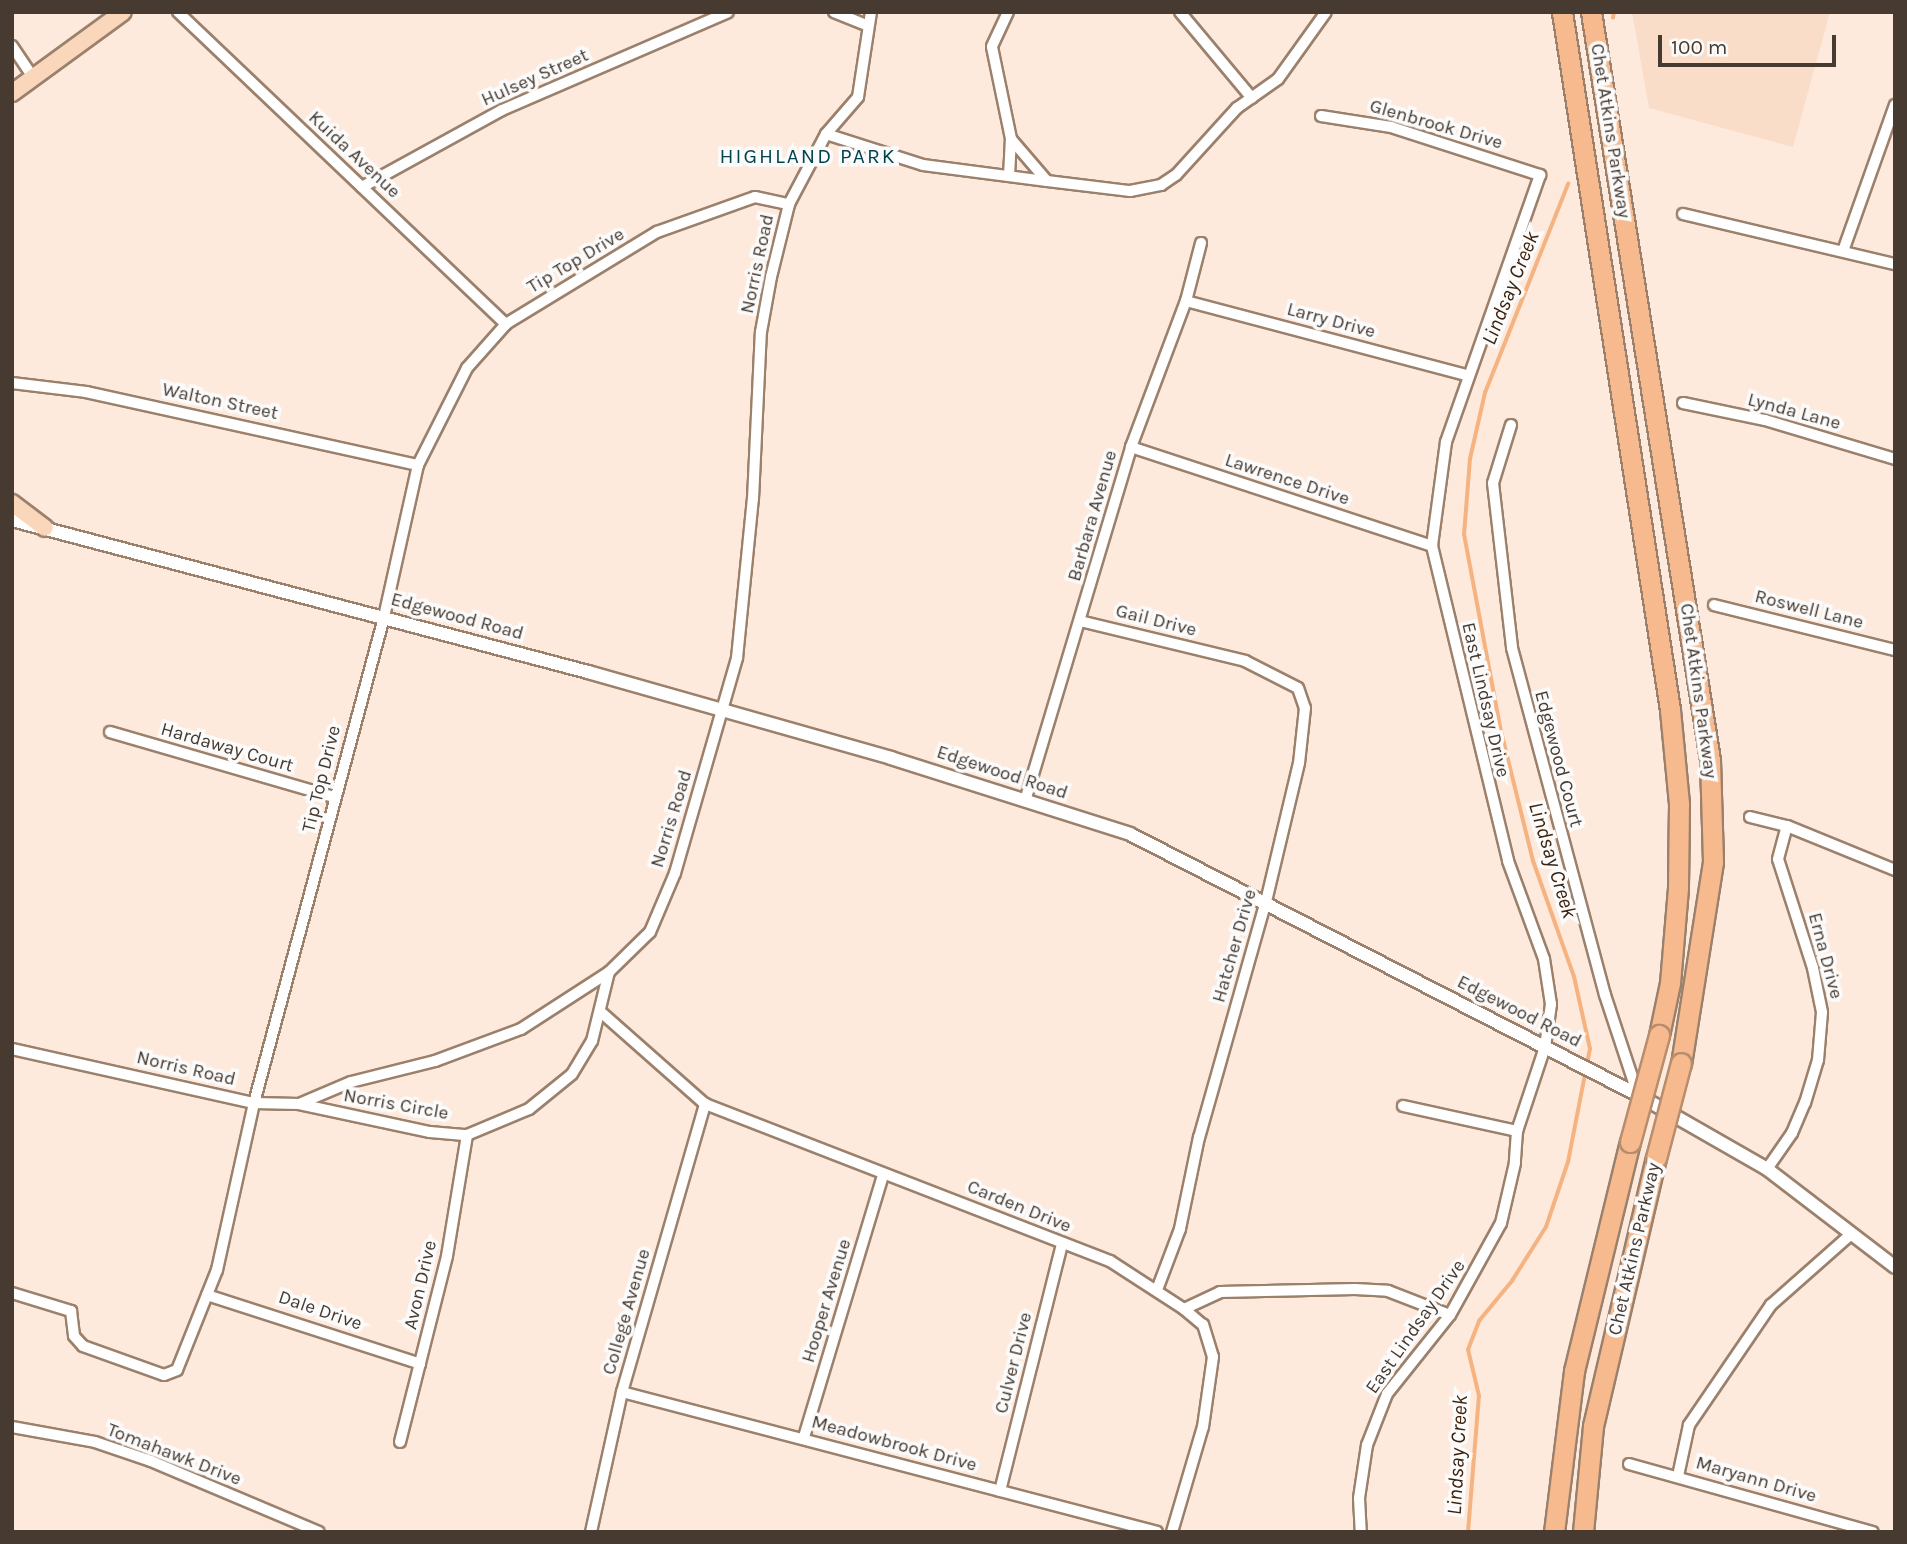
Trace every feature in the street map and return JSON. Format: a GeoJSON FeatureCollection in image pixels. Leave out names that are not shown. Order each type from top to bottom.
{"type":"FeatureCollection","features":[{"type":"Feature","properties":{"kind":"highway","name":"Chet Atkins Parkway"},"geometry":{"type":"LineString","coordinates":[[1554,1532],[1574,1371],[1670,984],[1678,888],[1679,804],[1671,710],[1562,12]]}},
{"type":"Feature","properties":{"kind":"highway","name":"Chet Atkins Parkway"},"geometry":{"type":"LineString","coordinates":[[1583,1532],[1593,1426],[1681,1063],[1713,862],[1710,760],[1591,12]]}},
{"type":"Feature","properties":{"kind":"main road"},"geometry":{"type":"LineString","coordinates":[[12,93],[123,12]]}},
{"type":"Feature","properties":{"kind":"main road"},"geometry":{"type":"LineString","coordinates":[[12,503],[45,528]]}},
{"type":"Feature","properties":{"kind":"street","name":"Kuida Avenue"},"geometry":{"type":"LineString","coordinates":[[178,12],[506,324]]}},
{"type":"Feature","properties":{"kind":"street","name":"Hulsey Street"},"geometry":{"type":"LineString","coordinates":[[362,187],[502,110],[728,12]]}},
{"type":"Feature","properties":{"kind":"street"},"geometry":{"type":"LineString","coordinates":[[834,12],[867,25]]}},
{"type":"Feature","properties":{"kind":"street","name":"Norris Road"},"geometry":{"type":"LineString","coordinates":[[12,1049],[254,1103],[299,1104],[351,1083],[435,1060],[521,1029],[608,972],[650,932],[675,873],[695,792],[724,712],[737,658],[753,499],[761,332],[789,204],[826,134],[858,97],[871,12]]}},
{"type":"Feature","properties":{"kind":"street"},"geometry":{"type":"LineString","coordinates":[[1007,12],[992,47],[1011,139],[1009,176]]}},
{"type":"Feature","properties":{"kind":"street"},"geometry":{"type":"LineString","coordinates":[[1180,12],[1252,98]]}},
{"type":"Feature","properties":{"kind":"street"},"geometry":{"type":"LineString","coordinates":[[826,134],[923,165],[1130,191],[1161,185],[1205,148],[1237,108],[1279,79],[1326,12]]}},
{"type":"Feature","properties":{"kind":"street"},"geometry":{"type":"LineString","coordinates":[[12,46],[33,77]]}},
{"type":"Feature","properties":{"kind":"street"},"geometry":{"type":"LineString","coordinates":[[1843,251],[1895,105]]}},
{"type":"Feature","properties":{"kind":"street","name":"Glenbrook Drive"},"geometry":{"type":"LineString","coordinates":[[1321,116],[1391,127],[1540,175]]}},
{"type":"Feature","properties":{"kind":"street"},"geometry":{"type":"LineString","coordinates":[[1011,139],[1047,181]]}},
{"type":"Feature","properties":{"kind":"street","name":"East Lindsay Drive"},"geometry":{"type":"LineString","coordinates":[[1361,1532],[1359,1498],[1367,1445],[1387,1394],[1450,1315],[1501,1223],[1515,1163],[1517,1131],[1545,1046],[1551,1004],[1544,959],[1508,861],[1457,665],[1432,545],[1446,442],[1466,375],[1540,175]]}},
{"type":"Feature","properties":{"kind":"street","name":"Tip Top Drive"},"geometry":{"type":"LineString","coordinates":[[12,1293],[71,1311],[74,1336],[83,1346],[164,1375],[177,1370],[207,1295],[254,1103],[384,617],[418,465],[467,368],[506,324],[657,232],[755,197],[789,204]]}},
{"type":"Feature","properties":{"kind":"street"},"geometry":{"type":"LineString","coordinates":[[1683,214],[1895,264]]}},
{"type":"Feature","properties":{"kind":"street","name":"Barbara Avenue"},"geometry":{"type":"LineString","coordinates":[[1025,801],[1131,447],[1186,301],[1201,243]]}},
{"type":"Feature","properties":{"kind":"street","name":"Larry Drive"},"geometry":{"type":"LineString","coordinates":[[1186,301],[1466,375]]}},
{"type":"Feature","properties":{"kind":"street","name":"Walton Street"},"geometry":{"type":"LineString","coordinates":[[12,383],[86,392],[418,465]]}},
{"type":"Feature","properties":{"kind":"street","name":"Lynda Lane"},"geometry":{"type":"LineString","coordinates":[[1683,403],[1765,420],[1895,459]]}},
{"type":"Feature","properties":{"kind":"street","name":"Edgewood Court"},"geometry":{"type":"LineString","coordinates":[[1511,425],[1493,483],[1512,648],[1601,982],[1638,1095]]}},
{"type":"Feature","properties":{"kind":"street","name":"Lawrence Drive"},"geometry":{"type":"LineString","coordinates":[[1131,447],[1432,545]]}},
{"type":"Feature","properties":{"kind":"street","name":"Edgewood Road"},"geometry":{"type":"LineString","coordinates":[[12,520],[384,617],[724,712],[1130,834],[1266,901],[1638,1095],[1767,1169],[1849,1236],[1895,1267]]}},
{"type":"Feature","properties":{"kind":"street","name":"Roswell Lane"},"geometry":{"type":"LineString","coordinates":[[1714,605],[1895,650]]}},
{"type":"Feature","properties":{"kind":"street","name":"Gail Drive"},"geometry":{"type":"LineString","coordinates":[[1080,621],[1223,656]]}},
{"type":"Feature","properties":{"kind":"street","name":"Hatcher Drive"},"geometry":{"type":"LineString","coordinates":[[1157,1290],[1180,1228],[1199,1137],[1266,901],[1299,763],[1303,701],[1298,688],[1280,676],[1223,656]]}},
{"type":"Feature","properties":{"kind":"street","name":"Hardaway Court"},"geometry":{"type":"LineString","coordinates":[[110,732],[334,797]]}},
{"type":"Feature","properties":{"kind":"street"},"geometry":{"type":"LineString","coordinates":[[1750,817],[1787,826],[1895,870]]}},
{"type":"Feature","properties":{"kind":"street","name":"Erna Drive"},"geometry":{"type":"LineString","coordinates":[[1767,1169],[1792,1133],[1805,1103],[1818,1060],[1822,1012],[1813,968],[1778,859],[1787,826]]}},
{"type":"Feature","properties":{"kind":"street","name":"Norris Circle"},"geometry":{"type":"LineString","coordinates":[[299,1104],[430,1132],[467,1135],[529,1109],[572,1074],[592,1041],[601,1013],[608,972]]}},
{"type":"Feature","properties":{"kind":"street","name":"Carden Drive"},"geometry":{"type":"LineString","coordinates":[[601,1013],[705,1104],[768,1132],[850,1158],[883,1175],[1110,1261],[1184,1309]]}},
{"type":"Feature","properties":{"kind":"street","name":"College Avenue"},"geometry":{"type":"LineString","coordinates":[[591,1532],[622,1392],[705,1104]]}},
{"type":"Feature","properties":{"kind":"street"},"geometry":{"type":"LineString","coordinates":[[1403,1106],[1517,1131]]}},
{"type":"Feature","properties":{"kind":"street","name":"Avon Drive"},"geometry":{"type":"LineString","coordinates":[[400,1442],[447,1256],[467,1135]]}},
{"type":"Feature","properties":{"kind":"street","name":"Hooper Avenue"},"geometry":{"type":"LineString","coordinates":[[804,1437],[883,1175]]}},
{"type":"Feature","properties":{"kind":"street"},"geometry":{"type":"LineString","coordinates":[[1678,1476],[1689,1424],[1771,1305],[1849,1236]]}},
{"type":"Feature","properties":{"kind":"street","name":"Culver Drive"},"geometry":{"type":"LineString","coordinates":[[1000,1491],[1062,1244]]}},
{"type":"Feature","properties":{"kind":"street"},"geometry":{"type":"LineString","coordinates":[[1172,1532],[1203,1427],[1213,1357],[1203,1325],[1184,1309],[1220,1292],[1355,1289],[1388,1290],[1450,1315]]}},
{"type":"Feature","properties":{"kind":"street","name":"Dale Drive"},"geometry":{"type":"LineString","coordinates":[[207,1295],[420,1364]]}},
{"type":"Feature","properties":{"kind":"street","name":"Meadowbrook Drive"},"geometry":{"type":"LineString","coordinates":[[622,1392],[804,1437],[1157,1532]]}},
{"type":"Feature","properties":{"kind":"street","name":"Tomahawk Drive"},"geometry":{"type":"LineString","coordinates":[[12,1427],[95,1442],[151,1461],[319,1532]]}},
{"type":"Feature","properties":{"kind":"street","name":"Maryann Drive"},"geometry":{"type":"LineString","coordinates":[[1629,1464],[1873,1532]]}},
{"type":"Feature","properties":{"kind":"shaded area"},"geometry":{"type":"Polygon","coordinates":[[[1632,12],[1830,12],[1793,147],[1649,108],[1632,12]]]}},
{"type":"Feature","properties":{"kind":"waterway","name":"Lindsay Creek"},"geometry":{"type":"LineString","coordinates":[[1613,18],[1614,12]]}},
{"type":"Feature","properties":{"kind":"waterway","name":"Lindsay Creek"},"geometry":{"type":"LineString","coordinates":[[1468,1532],[1479,1396],[1468,1350],[1479,1321],[1512,1281],[1546,1227],[1568,1162],[1590,1049],[1574,977],[1533,861],[1501,732],[1464,535],[1470,459],[1485,393],[1568,184]]}},
{"type":"Feature","properties":{"kind":"district","name":"HIGHLAND PARK"},"geometry":{"type":"Point","coordinates":[808,156]}}]}
